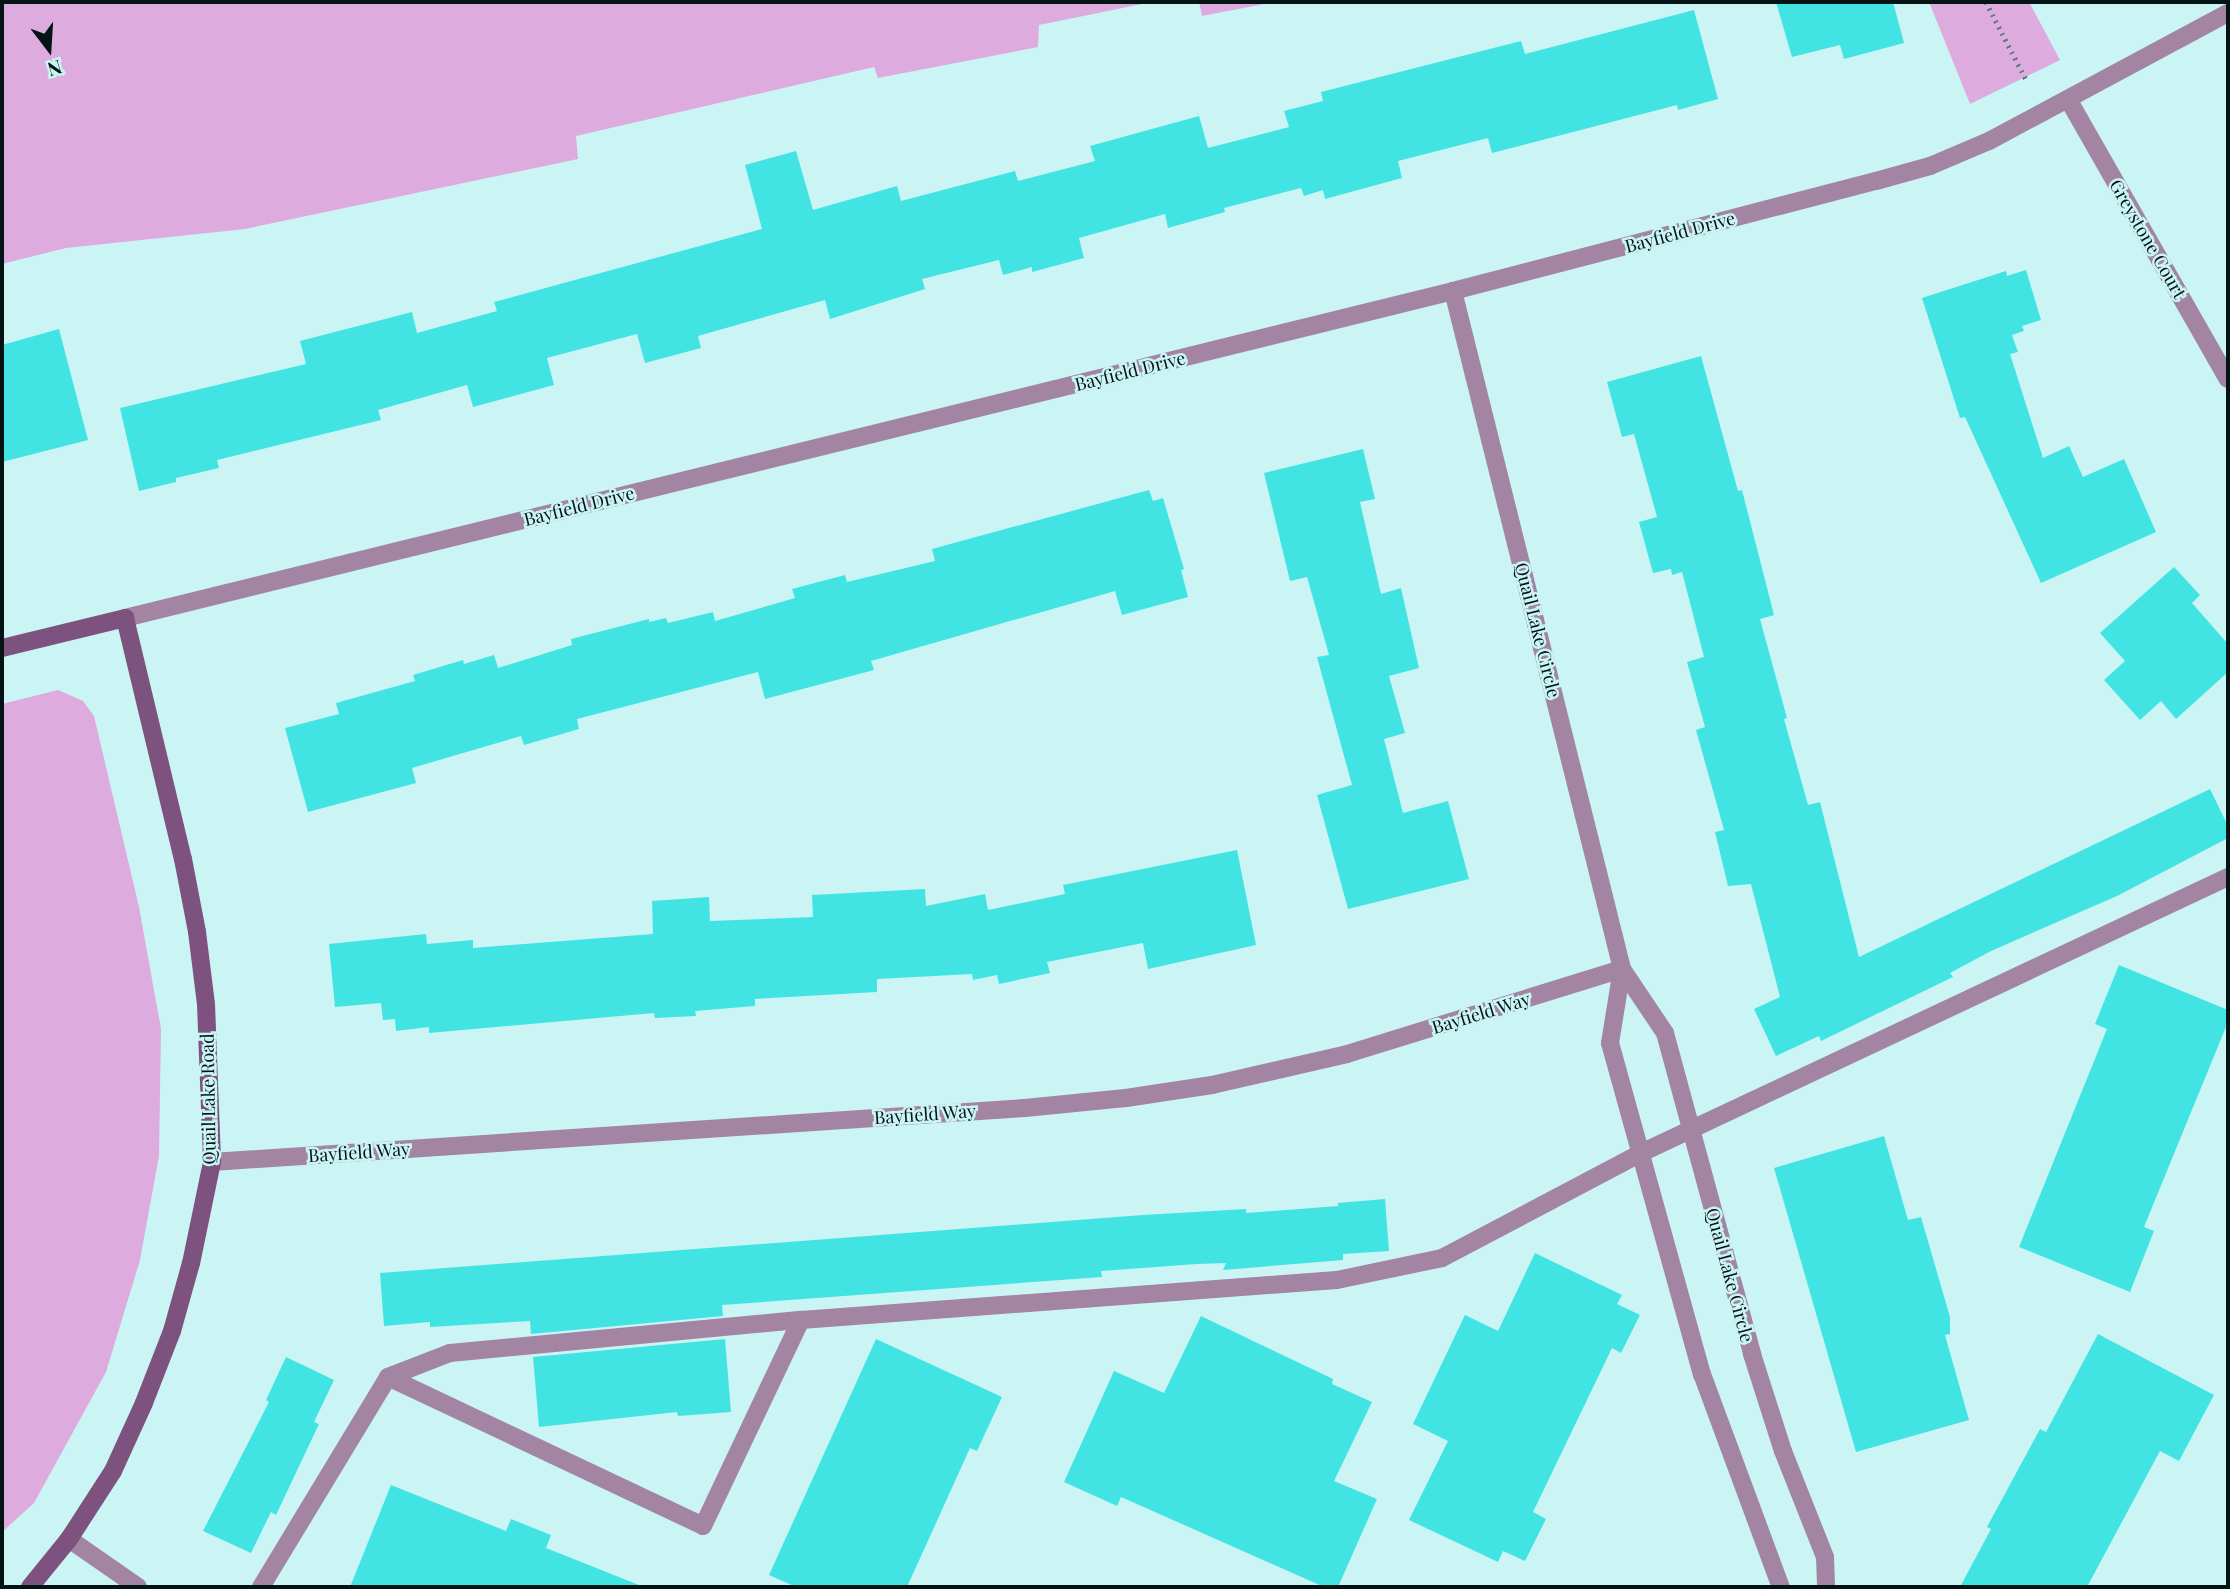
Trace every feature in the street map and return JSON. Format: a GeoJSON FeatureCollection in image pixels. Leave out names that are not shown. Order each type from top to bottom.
{"type":"FeatureCollection","features":[{"type":"Feature","properties":{"kind":"street","name":"Bayfield Drive"},"geometry":{"type":"LineString","coordinates":[[2,648],[1454,291],[1930,166],[1989,141],[2044,113],[2228,13]]}},
{"type":"Feature","properties":{"kind":"street","name":"Greystone Court"},"geometry":{"type":"LineString","coordinates":[[2068,99],[2228,379]]}},
{"type":"Feature","properties":{"kind":"street","name":"Quail Lake Circle"},"geometry":{"type":"LineString","coordinates":[[1454,291],[1622,969],[1665,1033],[1752,1354],[1783,1451],[1825,1557],[1826,1587]]}},
{"type":"Feature","properties":{"kind":"street","name":"Quail Lake Road"},"geometry":{"type":"LineString","coordinates":[[30,1587],[69,1539],[113,1471],[144,1404],[172,1331],[188,1275],[212,1162],[206,1004],[197,932],[183,859],[125,618]]}},
{"type":"Feature","properties":{"kind":"street"},"geometry":{"type":"LineString","coordinates":[[261,1587],[387,1377],[450,1353],[801,1320],[1337,1280],[1443,1258],[1642,1153],[2228,877]]}},
{"type":"Feature","properties":{"kind":"street","name":"Quail Lake Circle"},"geometry":{"type":"LineString","coordinates":[[1622,969],[1611,1043],[1702,1374],[1781,1587]]}},
{"type":"Feature","properties":{"kind":"street","name":"Bayfield Way"},"geometry":{"type":"LineString","coordinates":[[212,1162],[1025,1108],[1126,1098],[1212,1085],[1347,1054],[1622,969]]}},
{"type":"Feature","properties":{"kind":"street"},"geometry":{"type":"LineString","coordinates":[[387,1377],[703,1526],[801,1320]]}},
{"type":"Feature","properties":{"kind":"street"},"geometry":{"type":"LineString","coordinates":[[69,1539],[138,1587]]}},
{"type":"Feature","properties":{"kind":"path"},"geometry":{"type":"LineString","coordinates":[[1986,2],[2044,113]]}},
{"type":"Feature","properties":{"kind":"shaded area"},"geometry":{"type":"Polygon","coordinates":[[[2,2],[1152,2],[1039,25],[1038,47],[878,78],[874,67],[576,136],[578,159],[245,229],[66,248],[2,264],[2,2]]]}},
{"type":"Feature","properties":{"kind":"shaded area"},"geometry":{"type":"Polygon","coordinates":[[[1199,2],[1274,2],[1202,16],[1199,2]]]}},
{"type":"Feature","properties":{"kind":"shaded area"},"geometry":{"type":"Polygon","coordinates":[[[1929,2],[2029,2],[2060,60],[1970,104],[1929,2]]]}},
{"type":"Feature","properties":{"kind":"shaded area"},"geometry":{"type":"Polygon","coordinates":[[[58,690],[83,701],[94,716],[139,907],[161,1029],[159,1156],[140,1260],[106,1372],[34,1503],[2,1532],[2,704],[58,690]]]}},
{"type":"Feature","properties":{"kind":"building"},"geometry":{"type":"Polygon","coordinates":[[[1776,2],[1893,2],[1904,43],[1844,59],[1840,45],[1792,57],[1776,2]]]}},
{"type":"Feature","properties":{"kind":"building"},"geometry":{"type":"Polygon","coordinates":[[[1694,10],[1718,99],[1678,110],[1677,105],[1492,153],[1488,138],[1398,161],[1402,178],[1325,199],[1323,190],[1304,196],[1301,188],[1224,208],[1225,212],[1168,228],[1165,214],[1079,238],[1084,258],[1032,272],[1032,267],[1003,275],[999,260],[922,279],[925,289],[830,319],[825,300],[698,336],[701,348],[645,363],[637,334],[547,358],[554,385],[473,407],[467,385],[378,410],[381,420],[217,460],[219,468],[176,478],[176,482],[139,491],[120,408],[306,364],[300,341],[412,312],[417,333],[497,311],[494,302],[762,229],[745,165],[796,151],[813,210],[897,186],[901,201],[1015,171],[1018,181],[1095,161],[1090,146],[1199,116],[1208,148],[1289,127],[1284,111],[1323,101],[1321,92],[1521,41],[1525,54],[1694,10]]]}},
{"type":"Feature","properties":{"kind":"building"},"geometry":{"type":"Polygon","coordinates":[[[2026,270],[2041,320],[2022,326],[2024,331],[2012,335],[2018,352],[2010,354],[2043,458],[2069,446],[2083,477],[2124,459],[2156,532],[2041,583],[1965,417],[1960,418],[1922,298],[2006,271],[2007,276],[2026,270]]]}},
{"type":"Feature","properties":{"kind":"building"},"geometry":{"type":"Polygon","coordinates":[[[59,329],[88,440],[2,462],[2,345],[59,329]]]}},
{"type":"Feature","properties":{"kind":"building"},"geometry":{"type":"Polygon","coordinates":[[[1701,356],[1738,491],[1742,490],[1774,615],[1760,619],[1787,718],[1784,719],[1808,805],[1820,802],[1859,957],[2210,789],[2228,826],[2228,838],[2117,896],[1991,951],[1950,973],[1953,977],[1821,1041],[1819,1036],[1776,1056],[1754,1009],[1780,997],[1751,884],[1728,886],[1715,832],[1724,830],[1696,730],[1705,727],[1687,662],[1704,657],[1682,572],[1672,575],[1671,569],[1653,573],[1639,522],[1657,517],[1634,434],[1622,437],[1607,382],[1701,356]]]}},
{"type":"Feature","properties":{"kind":"building"},"geometry":{"type":"Polygon","coordinates":[[[1363,449],[1375,499],[1360,502],[1381,594],[1401,588],[1419,668],[1389,676],[1405,733],[1384,739],[1403,813],[1448,801],[1469,879],[1348,909],[1317,795],[1352,785],[1317,657],[1329,655],[1307,577],[1290,581],[1264,473],[1363,449]]]}},
{"type":"Feature","properties":{"kind":"building"},"geometry":{"type":"Polygon","coordinates":[[[1149,490],[1153,501],[1163,498],[1184,569],[1181,570],[1188,597],[1122,615],[1115,591],[871,661],[874,670],[765,699],[758,672],[577,719],[579,729],[524,745],[521,736],[412,768],[416,783],[308,812],[285,728],[339,714],[336,703],[415,681],[413,675],[463,660],[464,664],[494,655],[498,668],[572,645],[571,639],[649,619],[649,622],[666,618],[668,623],[713,612],[715,621],[795,598],[792,589],[845,575],[847,582],[935,561],[932,549],[1149,490]]]}},
{"type":"Feature","properties":{"kind":"building"},"geometry":{"type":"Polygon","coordinates":[[[2174,567],[2200,595],[2192,603],[2228,644],[2228,672],[2176,719],[2161,701],[2140,720],[2104,680],[2125,661],[2100,633],[2174,567]]]}},
{"type":"Feature","properties":{"kind":"building"},"geometry":{"type":"Polygon","coordinates":[[[1237,850],[1256,945],[1148,969],[1143,943],[1047,962],[1050,973],[999,984],[997,975],[973,980],[972,974],[877,979],[877,992],[755,999],[755,1006],[695,1011],[696,1016],[655,1018],[654,1013],[429,1033],[429,1027],[396,1031],[395,1019],[383,1020],[381,1003],[335,1007],[329,944],[426,934],[427,944],[473,940],[473,948],[653,934],[652,901],[709,897],[710,921],[813,917],[812,895],[925,889],[926,906],[985,894],[988,910],[1065,894],[1063,885],[1237,850]]]}},
{"type":"Feature","properties":{"kind":"building"},"geometry":{"type":"Polygon","coordinates":[[[2119,965],[2228,1010],[2228,1022],[2144,1227],[2154,1231],[2130,1292],[2019,1247],[2107,1029],[2095,1024],[2119,965]]]}},
{"type":"Feature","properties":{"kind":"building"},"geometry":{"type":"Polygon","coordinates":[[[1884,1136],[1908,1220],[1921,1217],[1950,1317],[1950,1334],[1945,1335],[1969,1420],[1856,1452],[1774,1168],[1884,1136]]]}},
{"type":"Feature","properties":{"kind":"building"},"geometry":{"type":"Polygon","coordinates":[[[1385,1199],[1389,1251],[1343,1254],[1343,1260],[1223,1270],[1226,1263],[1197,1264],[1101,1271],[1102,1277],[722,1305],[723,1316],[531,1334],[530,1321],[430,1327],[430,1322],[384,1326],[380,1273],[1143,1215],[1246,1209],[1246,1213],[1338,1206],[1338,1203],[1385,1199]]]}},
{"type":"Feature","properties":{"kind":"building"},"geometry":{"type":"Polygon","coordinates":[[[1535,1253],[1622,1295],[1617,1304],[1640,1315],[1621,1353],[1612,1348],[1533,1512],[1546,1519],[1525,1561],[1503,1551],[1498,1562],[1409,1520],[1448,1441],[1413,1424],[1465,1315],[1498,1331],[1535,1253]]]}},
{"type":"Feature","properties":{"kind":"building"},"geometry":{"type":"Polygon","coordinates":[[[1201,1316],[1333,1379],[1332,1384],[1372,1402],[1334,1481],[1377,1499],[1338,1587],[1324,1587],[1121,1497],[1117,1506],[1064,1482],[1114,1371],[1164,1393],[1201,1316]]]}},
{"type":"Feature","properties":{"kind":"building"},"geometry":{"type":"Polygon","coordinates":[[[2098,1334],[2214,1395],[2179,1461],[2160,1451],[2087,1587],[1960,1587],[1991,1529],[1987,1527],[2040,1429],[2046,1432],[2098,1334]]]}},
{"type":"Feature","properties":{"kind":"building"},"geometry":{"type":"Polygon","coordinates":[[[725,1339],[731,1412],[678,1416],[677,1412],[539,1427],[533,1357],[725,1339]]]}},
{"type":"Feature","properties":{"kind":"building"},"geometry":{"type":"Polygon","coordinates":[[[876,1339],[1002,1397],[977,1451],[970,1448],[907,1587],[796,1587],[769,1575],[876,1339]]]}},
{"type":"Feature","properties":{"kind":"building"},"geometry":{"type":"Polygon","coordinates":[[[286,1357],[334,1380],[314,1422],[319,1424],[276,1515],[271,1512],[251,1553],[203,1531],[269,1402],[266,1400],[286,1357]]]}},
{"type":"Feature","properties":{"kind":"building"},"geometry":{"type":"Polygon","coordinates":[[[391,1485],[506,1531],[511,1519],[551,1535],[546,1548],[639,1585],[350,1587],[391,1485]]]}}]}
